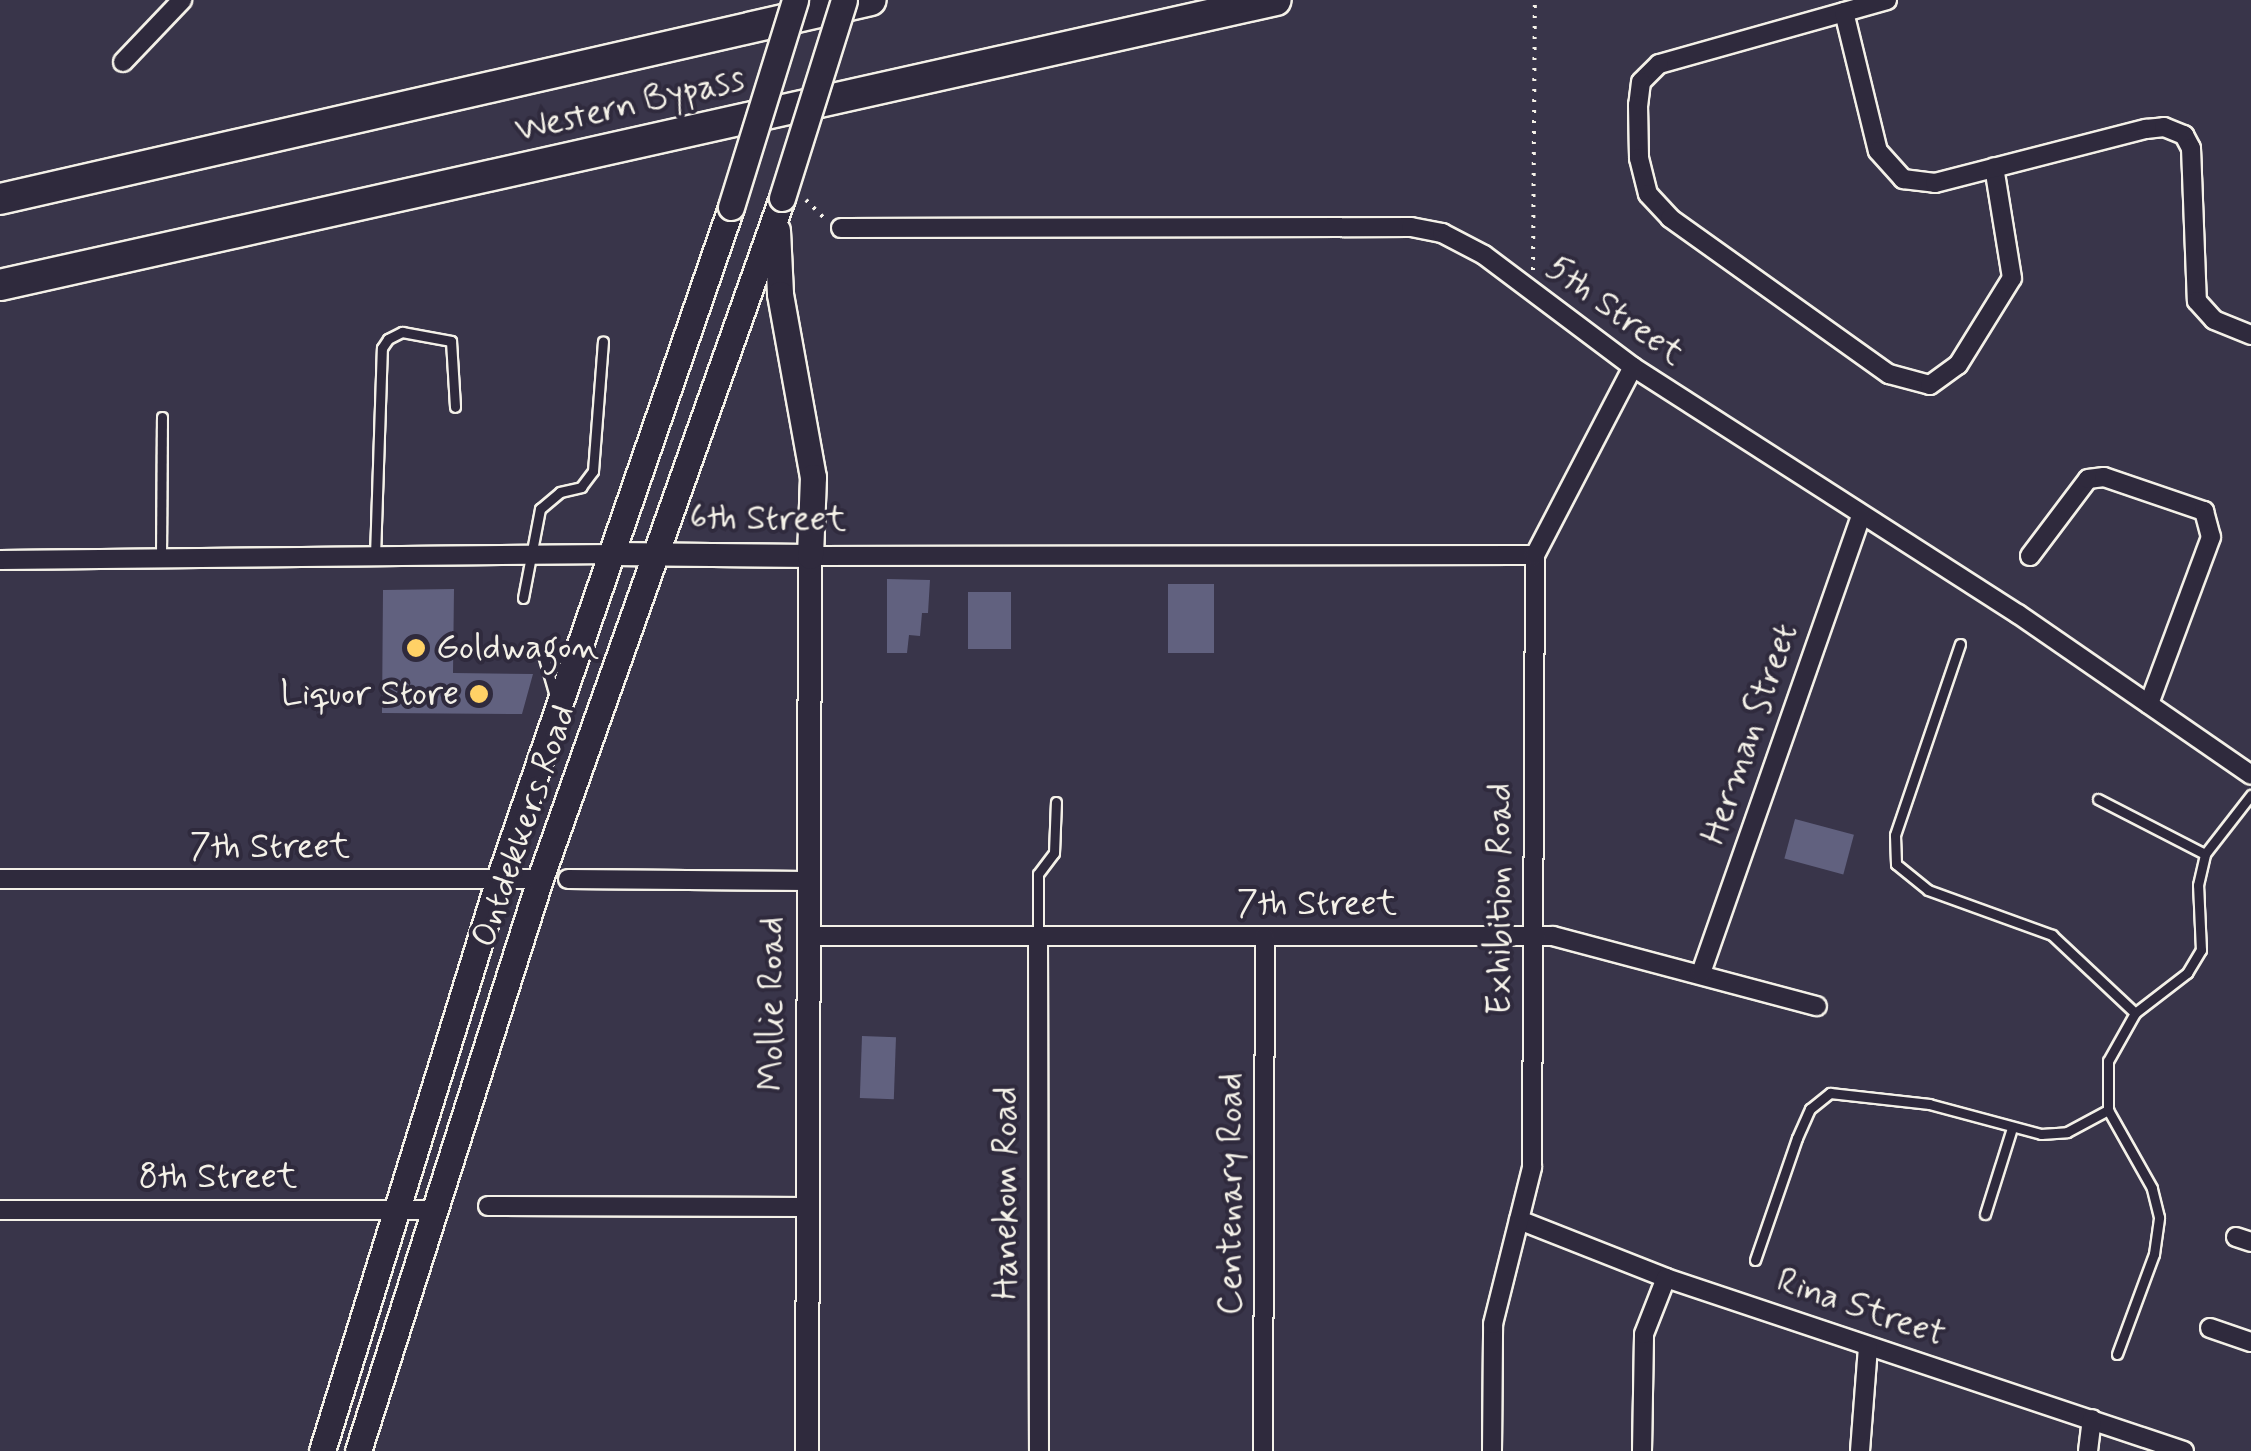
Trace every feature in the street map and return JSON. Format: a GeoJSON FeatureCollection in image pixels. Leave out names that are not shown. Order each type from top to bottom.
{"type":"FeatureCollection","features":[{"type":"Feature","properties":{"kind":"highway","name":"Western Bypass"},"geometry":{"type":"LineString","coordinates":[[0,199],[871,0]]}},
{"type":"Feature","properties":{"kind":"highway","name":"Western Bypass"},"geometry":{"type":"LineString","coordinates":[[0,285],[1276,0]]}},
{"type":"Feature","properties":{"kind":"main road","name":"Ontdekkers Road"},"geometry":{"type":"LineString","coordinates":[[322,1451],[400,1210],[499,879],[731,207],[794,0]]}},
{"type":"Feature","properties":{"kind":"main road","name":"Ontdekkers Road"},"geometry":{"type":"LineString","coordinates":[[358,1451],[540,879],[783,196],[844,0]]}},
{"type":"Feature","properties":{"kind":"main road"},"geometry":{"type":"LineString","coordinates":[[783,196],[780,294],[813,476],[810,556]]}},
{"type":"Feature","properties":{"kind":"main road","name":"6th Street"},"geometry":{"type":"LineString","coordinates":[[614,554],[810,556]]}},
{"type":"Feature","properties":{"kind":"main road","name":"Mollie Road"},"geometry":{"type":"LineString","coordinates":[[807,1451],[810,556]]}},
{"type":"Feature","properties":{"kind":"street"},"geometry":{"type":"LineString","coordinates":[[123,62],[182,0]]}},
{"type":"Feature","properties":{"kind":"street"},"geometry":{"type":"LineString","coordinates":[[1887,0],[1658,64],[1650,72],[1638,105],[1639,158],[1648,194],[1670,218],[1889,374],[1930,384],[1958,365],[2012,278],[1994,167]]}},
{"type":"Feature","properties":{"kind":"street"},"geometry":{"type":"LineString","coordinates":[[1844,12],[1878,151],[1890,170],[1918,184],[2146,129],[2176,129],[2191,148],[2197,302],[2214,320],[2251,335]]}},
{"type":"Feature","properties":{"kind":"street","name":"5th Street"},"geometry":{"type":"LineString","coordinates":[[841,228],[1411,227],[1466,244],[1633,367],[2149,704],[2251,775]]}},
{"type":"Feature","properties":{"kind":"street","name":"Exhibition Road"},"geometry":{"type":"LineString","coordinates":[[1492,1451],[1494,1324],[1532,1166],[1535,555],[1633,367]]}},
{"type":"Feature","properties":{"kind":"street"},"geometry":{"type":"LineString","coordinates":[[2030,556],[2088,479],[2104,477],[2204,510],[2211,537],[2149,704]]}},
{"type":"Feature","properties":{"kind":"street","name":"Herman Street"},"geometry":{"type":"LineString","coordinates":[[1701,973],[1860,518]]}},
{"type":"Feature","properties":{"kind":"street","name":"6th Street"},"geometry":{"type":"LineString","coordinates":[[0,560],[614,554]]}},
{"type":"Feature","properties":{"kind":"street","name":"6th Street"},"geometry":{"type":"LineString","coordinates":[[810,556],[1535,555]]}},
{"type":"Feature","properties":{"kind":"street","name":"7th Street"},"geometry":{"type":"LineString","coordinates":[[0,879],[540,879]]}},
{"type":"Feature","properties":{"kind":"street"},"geometry":{"type":"LineString","coordinates":[[568,880],[807,881]]}},
{"type":"Feature","properties":{"kind":"street","name":"Hanekom Road"},"geometry":{"type":"LineString","coordinates":[[1038,935],[1039,1451]]}},
{"type":"Feature","properties":{"kind":"street","name":"7th Street"},"geometry":{"type":"LineString","coordinates":[[808,936],[1532,936],[1701,973],[1817,1006]]}},
{"type":"Feature","properties":{"kind":"street","name":"Centenary Road"},"geometry":{"type":"LineString","coordinates":[[1263,1451],[1265,937]]}},
{"type":"Feature","properties":{"kind":"street"},"geometry":{"type":"LineString","coordinates":[[488,1206],[807,1207]]}},
{"type":"Feature","properties":{"kind":"street","name":"8th Street"},"geometry":{"type":"LineString","coordinates":[[0,1210],[436,1210]]}},
{"type":"Feature","properties":{"kind":"street","name":"Rina Street"},"geometry":{"type":"LineString","coordinates":[[1519,1220],[1666,1278],[2184,1451]]}},
{"type":"Feature","properties":{"kind":"street"},"geometry":{"type":"LineString","coordinates":[[1642,1451],[1644,1334],[1666,1278]]}},
{"type":"Feature","properties":{"kind":"street"},"geometry":{"type":"LineString","coordinates":[[2210,1328],[2251,1342]]}},
{"type":"Feature","properties":{"kind":"street"},"geometry":{"type":"LineString","coordinates":[[1860,1451],[1868,1347]]}},
{"type":"Feature","properties":{"kind":"street"},"geometry":{"type":"LineString","coordinates":[[2088,1451],[2092,1420]]}},
{"type":"Feature","properties":{"kind":"lane"},"geometry":{"type":"LineString","coordinates":[[375,556],[388,339],[402,332],[451,341],[455,406]]}},
{"type":"Feature","properties":{"kind":"lane"},"geometry":{"type":"LineString","coordinates":[[523,598],[540,509],[560,492],[581,487],[593,471],[604,341]]}},
{"type":"Feature","properties":{"kind":"lane"},"geometry":{"type":"LineString","coordinates":[[161,558],[162,416]]}},
{"type":"Feature","properties":{"kind":"lane"},"geometry":{"type":"LineString","coordinates":[[1960,644],[1895,835],[1896,864],[1928,890],[2052,935],[2135,1013]]}},
{"type":"Feature","properties":{"kind":"lane"},"geometry":{"type":"LineString","coordinates":[[559,714],[542,652],[575,663]]}},
{"type":"Feature","properties":{"kind":"lane"},"geometry":{"type":"LineString","coordinates":[[2116,1354],[2154,1254],[2159,1218],[2152,1188],[2108,1110],[2108,1060],[2135,1013],[2186,973],[2200,950],[2198,885],[2205,854],[2251,795]]}},
{"type":"Feature","properties":{"kind":"lane"},"geometry":{"type":"LineString","coordinates":[[2098,799],[2205,854]]}},
{"type":"Feature","properties":{"kind":"lane"},"geometry":{"type":"LineString","coordinates":[[1038,935],[1038,874],[1054,853],[1056,802]]}},
{"type":"Feature","properties":{"kind":"lane"},"geometry":{"type":"LineString","coordinates":[[1755,1260],[1796,1138],[1810,1109],[1830,1092],[1929,1104],[2011,1131],[2067,1132],[2108,1110]]}},
{"type":"Feature","properties":{"kind":"lane"},"geometry":{"type":"LineString","coordinates":[[1984,1214],[2011,1131]]}},
{"type":"Feature","properties":{"kind":"path"},"geometry":{"type":"LineString","coordinates":[[1533,292],[1534,0]]}},
{"type":"Feature","properties":{"kind":"path"},"geometry":{"type":"LineString","coordinates":[[783,196],[841,228]]}},
{"type":"Feature","properties":{"kind":"building"},"geometry":{"type":"Polygon","coordinates":[[[887,579],[930,580],[928,613],[922,613],[920,636],[909,635],[907,653],[887,653],[887,579]]]}},
{"type":"Feature","properties":{"kind":"building"},"geometry":{"type":"Polygon","coordinates":[[[1168,584],[1214,584],[1214,653],[1168,653],[1168,584]]]}},
{"type":"Feature","properties":{"kind":"building"},"geometry":{"type":"Polygon","coordinates":[[[454,589],[453,673],[533,674],[522,714],[382,713],[383,590],[454,589]]]}},
{"type":"Feature","properties":{"kind":"building"},"geometry":{"type":"Polygon","coordinates":[[[968,592],[1011,592],[1011,649],[968,649],[968,592]]]}},
{"type":"Feature","properties":{"kind":"building"},"geometry":{"type":"Polygon","coordinates":[[[1795,819],[1854,835],[1843,874],[1784,859],[1795,819]]]}},
{"type":"Feature","properties":{"kind":"building"},"geometry":{"type":"Polygon","coordinates":[[[862,1036],[896,1037],[894,1099],[860,1098],[862,1036]]]}},
{"type":"Feature","properties":{"kind":"place","name":"Goldwagon"},"geometry":{"type":"Point","coordinates":[416,648]}},
{"type":"Feature","properties":{"kind":"place","name":"Liquor Store"},"geometry":{"type":"Point","coordinates":[479,694]}}]}
